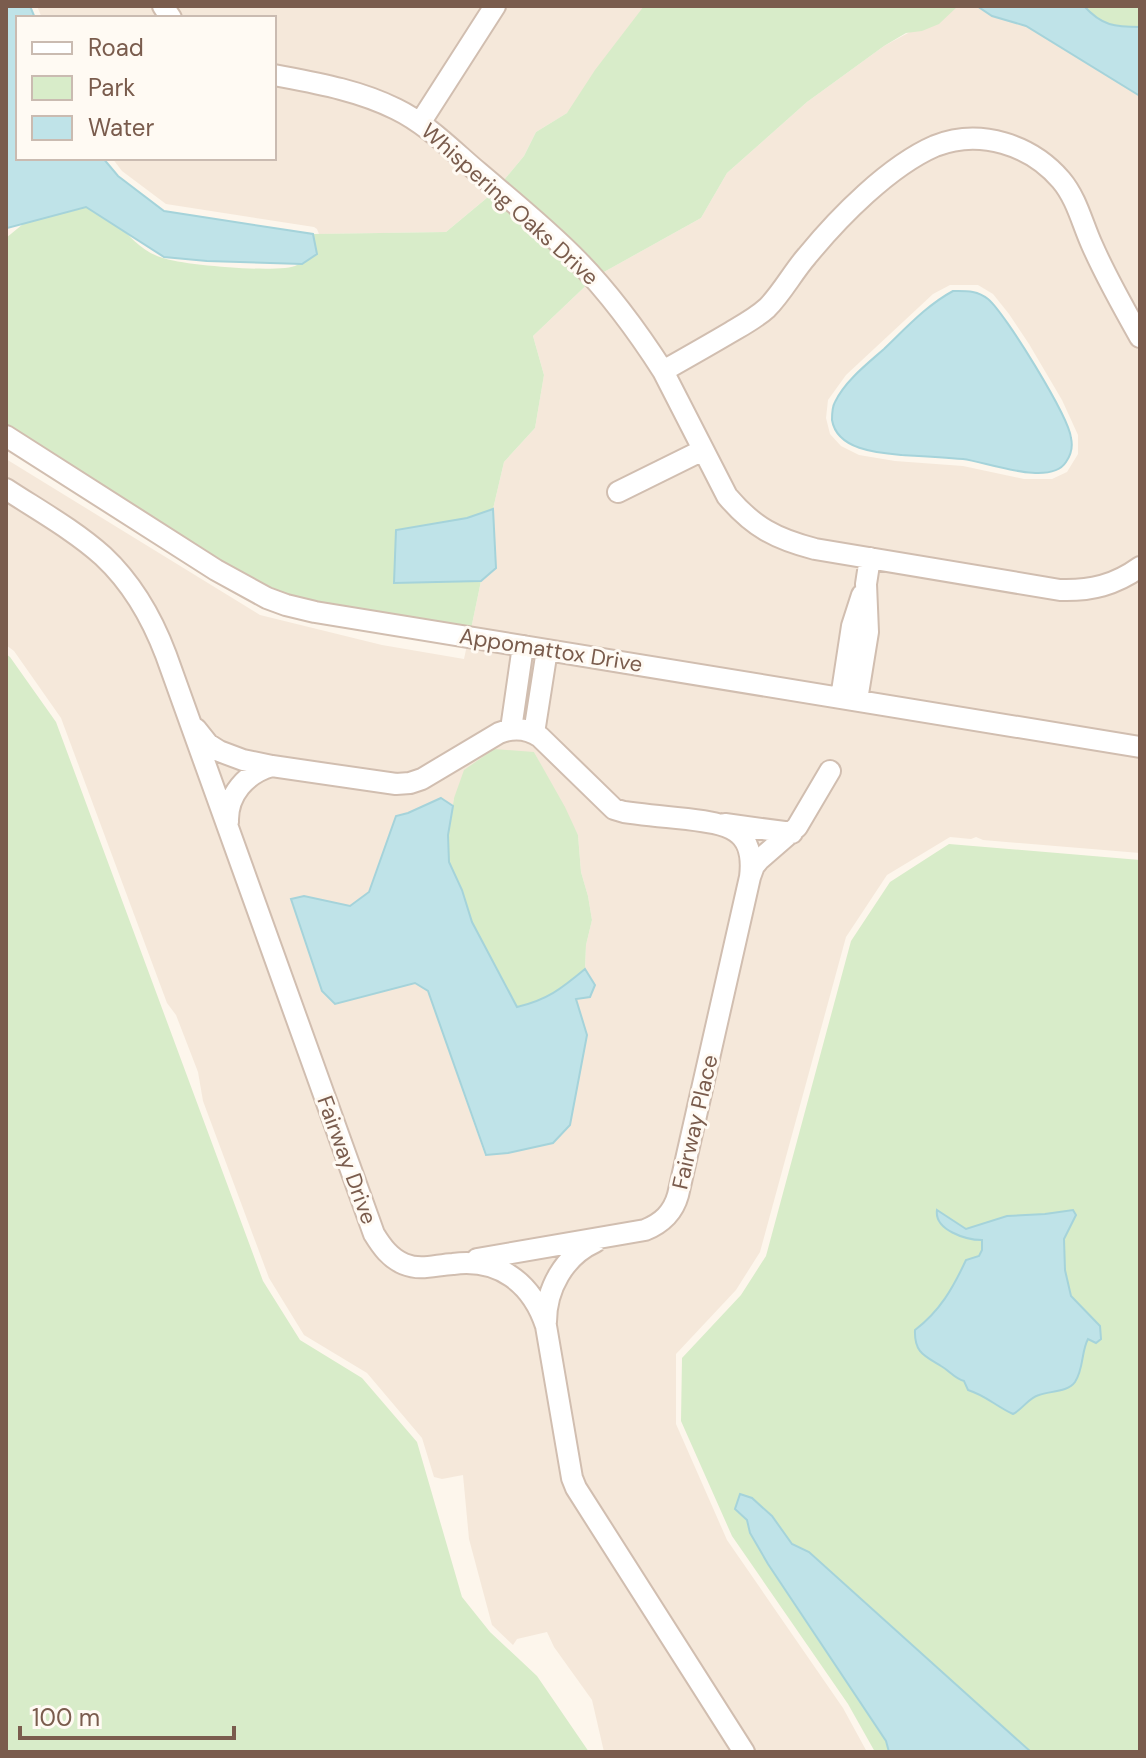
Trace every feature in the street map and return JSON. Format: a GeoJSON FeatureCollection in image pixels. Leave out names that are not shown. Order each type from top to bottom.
{"type":"FeatureCollection","features":[{"type":"Feature","properties":{"kind":"street"},"geometry":{"type":"LineString","coordinates":[[420,123],[495,6]]}},
{"type":"Feature","properties":{"kind":"street","name":"Whispering Oaks Drive"},"geometry":{"type":"LineString","coordinates":[[276,75],[366,96],[394,107],[420,123],[544,229],[579,262],[627,319],[663,371],[727,496],[756,525],[774,536],[793,544],[1060,590],[1105,586],[1140,567]]}},
{"type":"Feature","properties":{"kind":"street"},"geometry":{"type":"LineString","coordinates":[[663,371],[761,314],[835,224],[908,161],[938,145],[969,139],[998,141],[1023,150],[1044,163],[1064,183],[1112,287],[1140,337]]}},
{"type":"Feature","properties":{"kind":"street","name":"Appomattox Drive"},"geometry":{"type":"LineString","coordinates":[[6,436],[216,570],[286,605],[1140,747]]}},
{"type":"Feature","properties":{"kind":"street"},"geometry":{"type":"LineString","coordinates":[[618,492],[703,450]]}},
{"type":"Feature","properties":{"kind":"street","name":"Fairway Drive"},"geometry":{"type":"LineString","coordinates":[[6,489],[90,545],[126,580],[148,613],[374,1234],[384,1249],[406,1264],[430,1268],[453,1263],[493,1266],[519,1282],[535,1301],[546,1326],[576,1488],[744,1752]]}},
{"type":"Feature","properties":{"kind":"street"},"geometry":{"type":"LineString","coordinates":[[849,699],[852,626],[866,584],[870,558]]}},
{"type":"Feature","properties":{"kind":"street"},"geometry":{"type":"LineString","coordinates":[[511,729],[523,646]]}},
{"type":"Feature","properties":{"kind":"street"},"geometry":{"type":"LineString","coordinates":[[534,733],[547,650]]}},
{"type":"Feature","properties":{"kind":"street"},"geometry":{"type":"LineString","coordinates":[[189,719],[208,744],[243,760],[396,784],[422,779],[499,733],[523,729],[534,733],[614,809],[792,833]]}},
{"type":"Feature","properties":{"kind":"street"},"geometry":{"type":"LineString","coordinates":[[229,830],[229,807],[237,790],[252,775],[272,766]]}},
{"type":"Feature","properties":{"kind":"street"},"geometry":{"type":"LineString","coordinates":[[750,877],[759,860],[792,833],[830,771]]}},
{"type":"Feature","properties":{"kind":"street","name":"Fairway Place"},"geometry":{"type":"LineString","coordinates":[[453,1263],[645,1230],[665,1219],[676,1205],[750,877],[751,857],[746,844],[736,831],[720,823]]}},
{"type":"Feature","properties":{"kind":"street"},"geometry":{"type":"LineString","coordinates":[[546,1326],[549,1296],[568,1263],[583,1247],[612,1236]]}},
{"type":"Feature","properties":{"kind":"shaded area"},"geometry":{"type":"Polygon","coordinates":[[[37,6],[659,6],[572,110],[536,132],[524,156],[494,192],[446,232],[319,234],[314,227],[166,204],[122,171],[114,160],[276,160],[276,16],[41,16],[37,6]]]}},
{"type":"Feature","properties":{"kind":"shaded area"},"geometry":{"type":"Polygon","coordinates":[[[958,6],[977,6],[992,16],[1026,26],[1140,96],[1140,738],[471,629],[481,581],[496,568],[493,509],[504,462],[535,428],[544,375],[533,336],[595,277],[701,218],[727,173],[807,102],[884,46],[958,6]],[[950,285],[933,294],[846,375],[828,400],[826,418],[830,434],[841,446],[859,455],[963,466],[1024,479],[1052,479],[1067,472],[1078,454],[1078,435],[1062,400],[1009,314],[993,294],[978,285],[950,285]]]}},
{"type":"Feature","properties":{"kind":"shaded area"},"geometry":{"type":"Polygon","coordinates":[[[6,459],[260,615],[382,645],[464,659],[467,645],[1140,755],[1140,853],[950,837],[887,875],[846,937],[760,1252],[736,1290],[676,1354],[676,1424],[727,1540],[843,1708],[867,1752],[604,1752],[592,1700],[554,1647],[547,1632],[517,1639],[513,1645],[492,1625],[469,1539],[463,1475],[442,1479],[434,1477],[422,1438],[367,1373],[304,1335],[269,1278],[203,1101],[198,1072],[176,1015],[167,1003],[61,718],[14,651],[6,645],[6,459]],[[534,752],[454,798],[453,806],[441,798],[396,816],[369,892],[350,906],[304,896],[291,899],[323,991],[335,1004],[415,983],[428,991],[485,1155],[554,1143],[570,1125],[587,1035],[576,999],[595,985],[585,969],[586,945],[592,920],[581,872],[578,835],[534,752]]]}},
{"type":"Feature","properties":{"kind":"green space"},"geometry":{"type":"Polygon","coordinates":[[[644,6],[958,6],[939,24],[906,33],[884,46],[807,102],[727,173],[701,218],[595,277],[533,336],[544,375],[535,428],[504,462],[493,509],[467,518],[396,531],[395,583],[481,581],[471,629],[316,603],[288,597],[256,584],[6,427],[6,238],[34,215],[87,207],[111,220],[136,243],[163,258],[253,269],[297,265],[306,255],[314,234],[446,232],[494,192],[524,156],[536,132],[567,113],[644,6]]]}},
{"type":"Feature","properties":{"kind":"green space"},"geometry":{"type":"Polygon","coordinates":[[[1084,6],[1140,6],[1140,27],[1109,24],[1084,6]]]}},
{"type":"Feature","properties":{"kind":"green space"},"geometry":{"type":"Polygon","coordinates":[[[6,654],[56,722],[263,1281],[300,1340],[362,1378],[417,1442],[462,1597],[490,1632],[537,1676],[589,1752],[6,1752],[6,654]]]}},
{"type":"Feature","properties":{"kind":"green space"},"geometry":{"type":"Polygon","coordinates":[[[494,749],[534,752],[578,835],[581,872],[592,920],[586,945],[585,969],[544,999],[517,1007],[472,922],[449,862],[448,835],[454,798],[464,770],[494,749]]]}},
{"type":"Feature","properties":{"kind":"green space"},"geometry":{"type":"Polygon","coordinates":[[[949,844],[1140,860],[1140,1752],[875,1752],[848,1704],[732,1536],[681,1421],[682,1358],[741,1295],[766,1256],[851,941],[890,882],[949,844]]]}},
{"type":"Feature","properties":{"kind":"water"},"geometry":{"type":"Polygon","coordinates":[[[6,6],[30,6],[34,16],[16,16],[16,160],[105,160],[118,176],[164,211],[313,234],[317,254],[302,264],[164,257],[86,207],[7,228],[6,231],[6,6]]]}},
{"type":"Feature","properties":{"kind":"water"},"geometry":{"type":"Polygon","coordinates":[[[977,6],[1084,6],[1109,24],[1140,27],[1140,96],[1026,26],[992,16],[977,6]]]}},
{"type":"Feature","properties":{"kind":"water"},"geometry":{"type":"Polygon","coordinates":[[[953,291],[976,293],[988,299],[1035,366],[1060,409],[1071,438],[1069,457],[1058,469],[1033,473],[963,459],[882,453],[850,444],[835,430],[833,408],[844,387],[917,317],[953,291]]]}},
{"type":"Feature","properties":{"kind":"water"},"geometry":{"type":"Polygon","coordinates":[[[493,509],[496,568],[481,581],[394,583],[396,530],[467,518],[493,509]]]}},
{"type":"Feature","properties":{"kind":"water"},"geometry":{"type":"Polygon","coordinates":[[[441,798],[453,806],[448,835],[449,862],[472,922],[517,1007],[553,993],[585,969],[595,985],[590,997],[576,999],[587,1035],[570,1125],[553,1143],[486,1155],[428,991],[415,983],[335,1004],[322,991],[291,899],[304,896],[350,906],[369,892],[396,816],[441,798]]]}},
{"type":"Feature","properties":{"kind":"water"},"geometry":{"type":"Polygon","coordinates":[[[937,1210],[966,1229],[1007,1216],[1073,1210],[1076,1215],[1064,1239],[1065,1270],[1071,1296],[1100,1326],[1101,1339],[1096,1343],[1088,1339],[1080,1371],[1072,1385],[1035,1396],[1013,1414],[968,1390],[964,1381],[922,1353],[916,1344],[915,1330],[945,1298],[966,1260],[979,1256],[982,1250],[982,1240],[960,1236],[946,1228],[937,1217],[937,1210]]]}},
{"type":"Feature","properties":{"kind":"water"},"geometry":{"type":"Polygon","coordinates":[[[740,1494],[752,1498],[772,1516],[792,1544],[809,1552],[1031,1752],[889,1752],[886,1741],[768,1564],[750,1533],[747,1520],[735,1509],[740,1494]]]}}]}
